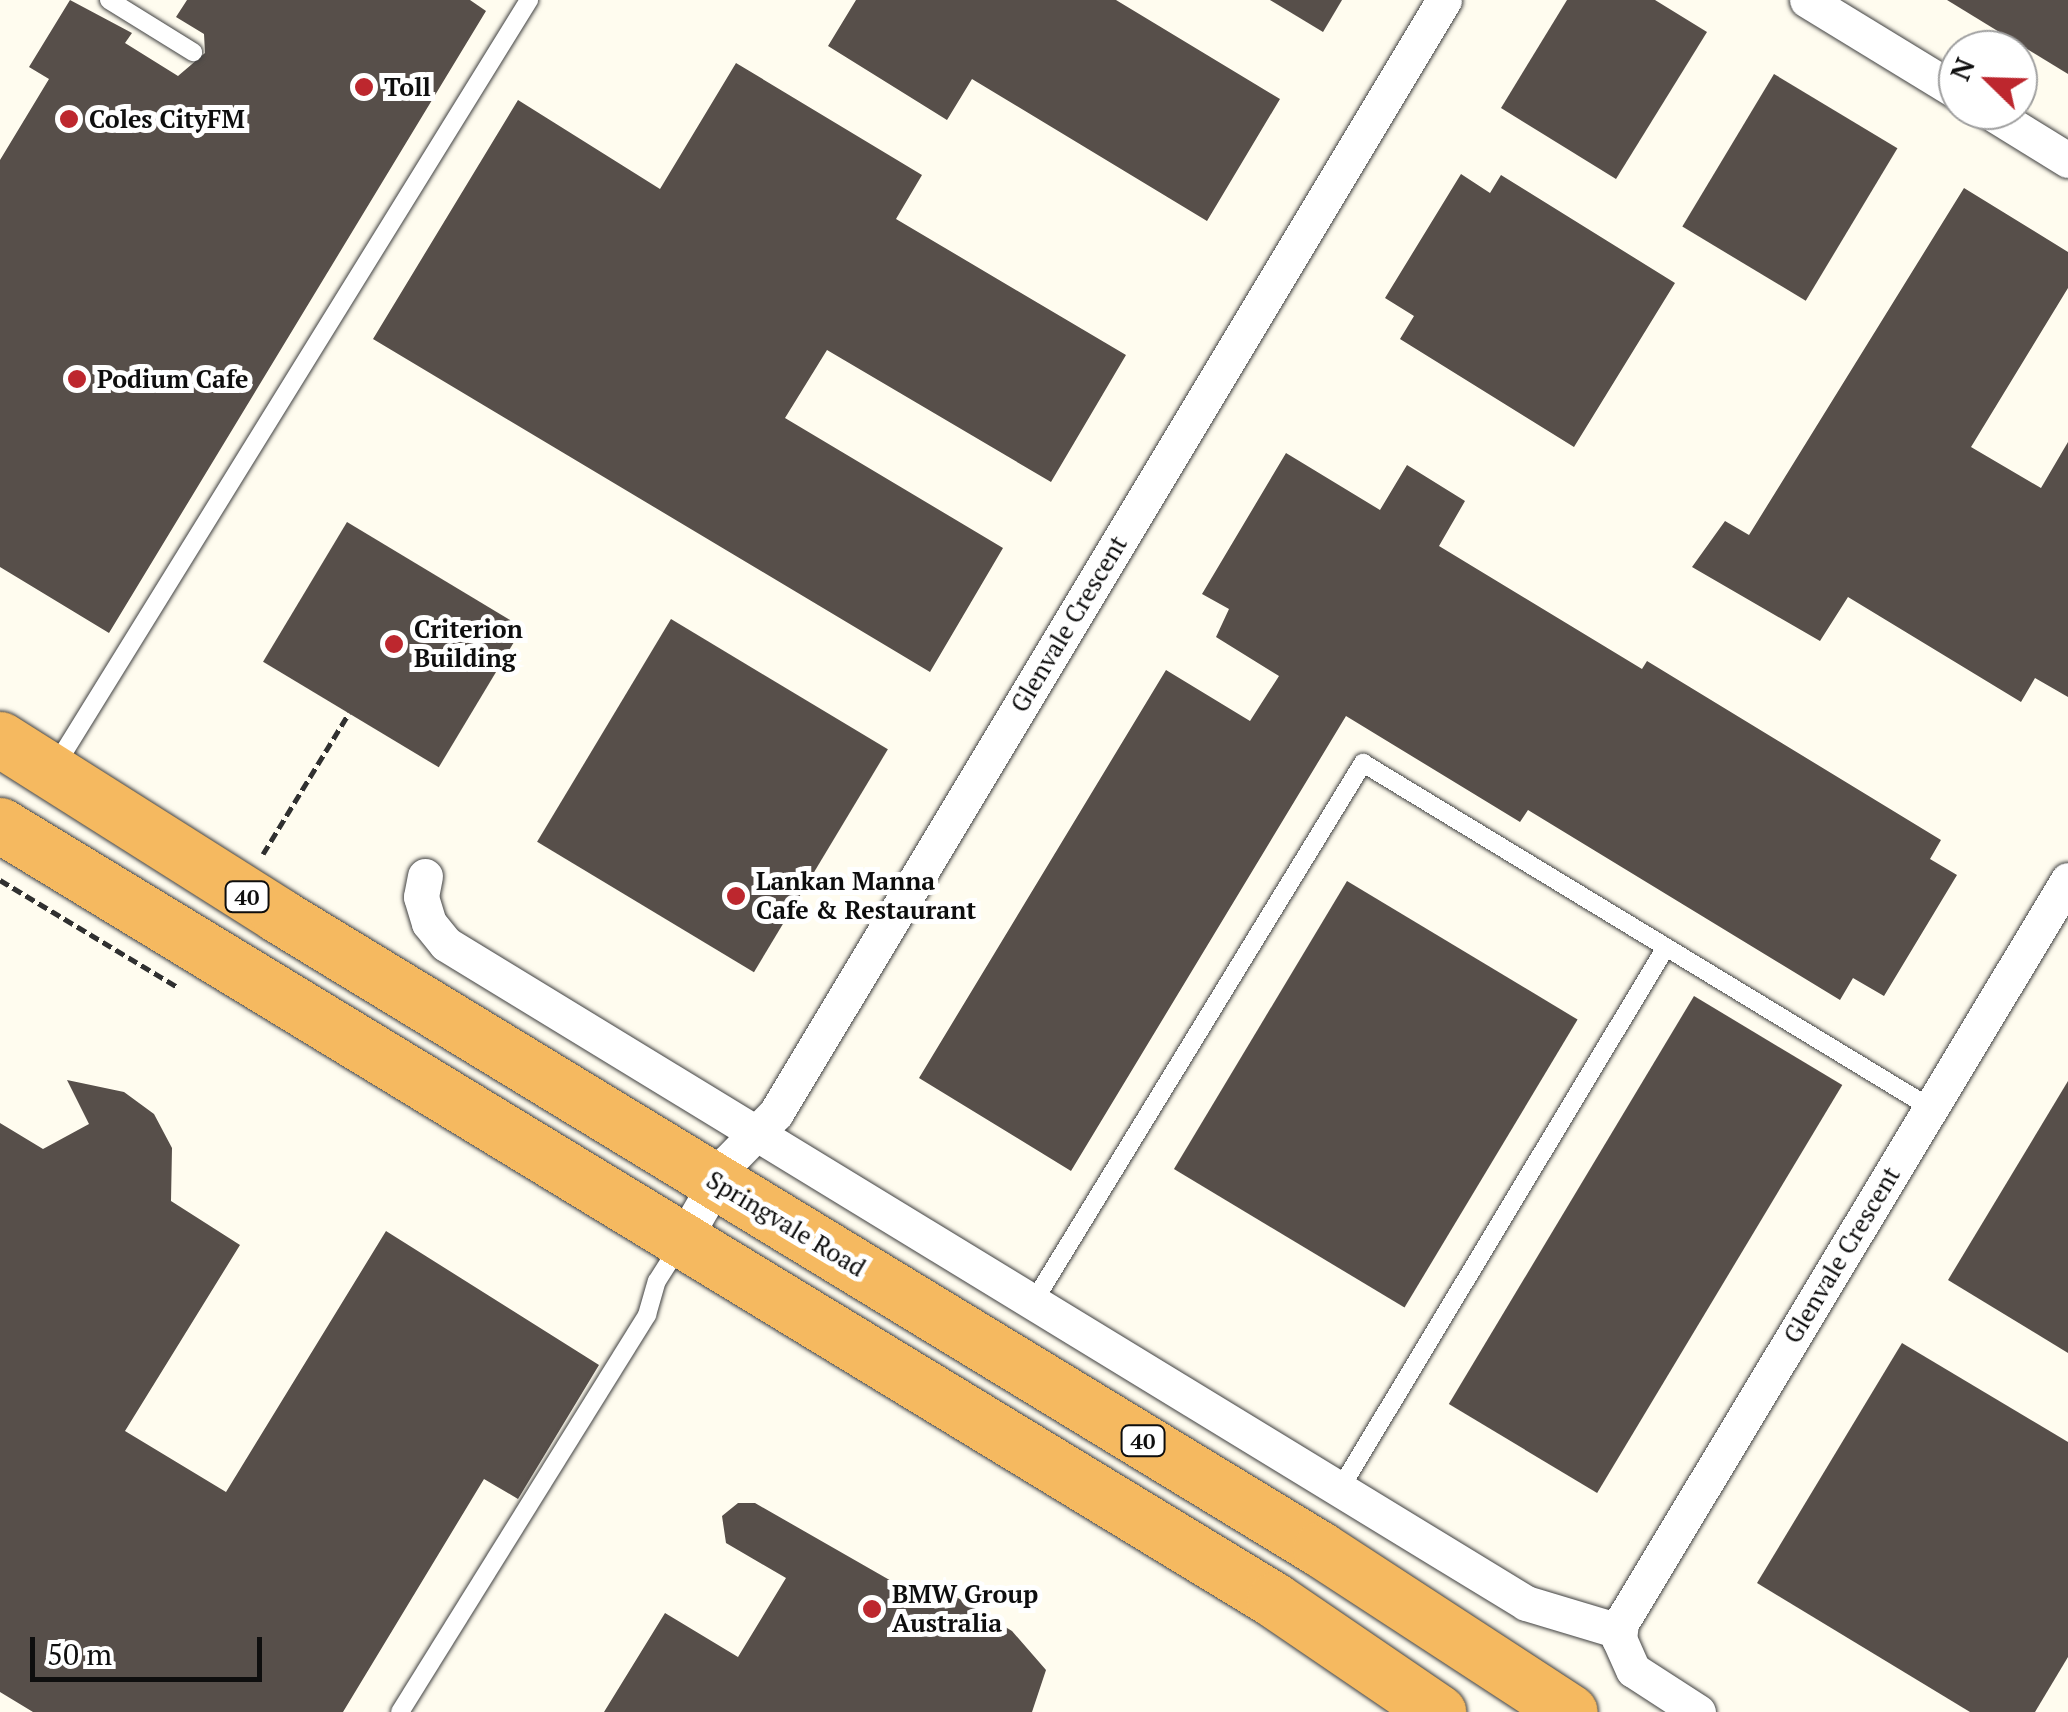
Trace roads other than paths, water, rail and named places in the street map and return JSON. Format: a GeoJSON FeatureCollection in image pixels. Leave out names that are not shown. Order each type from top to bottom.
{"type":"FeatureCollection","features":[{"type":"Feature","properties":{"kind":"highway","name":"Springvale Road"},"geometry":{"type":"LineString","coordinates":[[0,739],[1320,1549],[1570,1712]]}},
{"type":"Feature","properties":{"kind":"highway"},"geometry":{"type":"LineString","coordinates":[[0,826],[684,1238],[1274,1600],[1438,1712]]}},
{"type":"Feature","properties":{"kind":"street","name":"Glenvale Crescent"},"geometry":{"type":"LineString","coordinates":[[684,1238],[717,1181],[756,1130],[776,1112],[1444,0]]}},
{"type":"Feature","properties":{"kind":"street"},"geometry":{"type":"LineString","coordinates":[[1807,0],[1938,80]]}},
{"type":"Feature","properties":{"kind":"street"},"geometry":{"type":"LineString","coordinates":[[2019,130],[2068,160]]}},
{"type":"Feature","properties":{"kind":"street"},"geometry":{"type":"LineString","coordinates":[[425,876],[421,897],[428,923],[446,944],[1526,1603],[1619,1631],[1626,1659],[1642,1680],[1698,1712]]}},
{"type":"Feature","properties":{"kind":"street","name":"Glenvale Crescent"},"geometry":{"type":"LineString","coordinates":[[1619,1631],[2068,880]]}},
{"type":"Feature","properties":{"kind":"lane"},"geometry":{"type":"LineString","coordinates":[[110,0],[193,52]]}},
{"type":"Feature","properties":{"kind":"lane"},"geometry":{"type":"LineString","coordinates":[[51,773],[530,0]]}},
{"type":"Feature","properties":{"kind":"lane"},"geometry":{"type":"LineString","coordinates":[[1034,1301],[1362,763],[1929,1107]]}},
{"type":"Feature","properties":{"kind":"lane"},"geometry":{"type":"LineString","coordinates":[[1340,1489],[1666,947]]}},
{"type":"Feature","properties":{"kind":"lane"},"geometry":{"type":"LineString","coordinates":[[400,1712],[647,1315],[657,1281],[684,1238]]}},
{"type":"Feature","properties":{"kind":"place","name":"Toll"},"geometry":{"type":"Point","coordinates":[364,87]}},
{"type":"Feature","properties":{"kind":"place","name":"Coles CityFM"},"geometry":{"type":"Point","coordinates":[69,119]}},
{"type":"Feature","properties":{"kind":"place","name":"Podium Cafe"},"geometry":{"type":"Point","coordinates":[77,379]}},
{"type":"Feature","properties":{"kind":"place","name":"Criterion Building"},"geometry":{"type":"Point","coordinates":[394,644]}},
{"type":"Feature","properties":{"kind":"place","name":"Lankan Manna Cafe & Restaurant"},"geometry":{"type":"Point","coordinates":[736,896]}},
{"type":"Feature","properties":{"kind":"place","name":"BMW Group Australia"},"geometry":{"type":"Point","coordinates":[872,1609]}}]}
